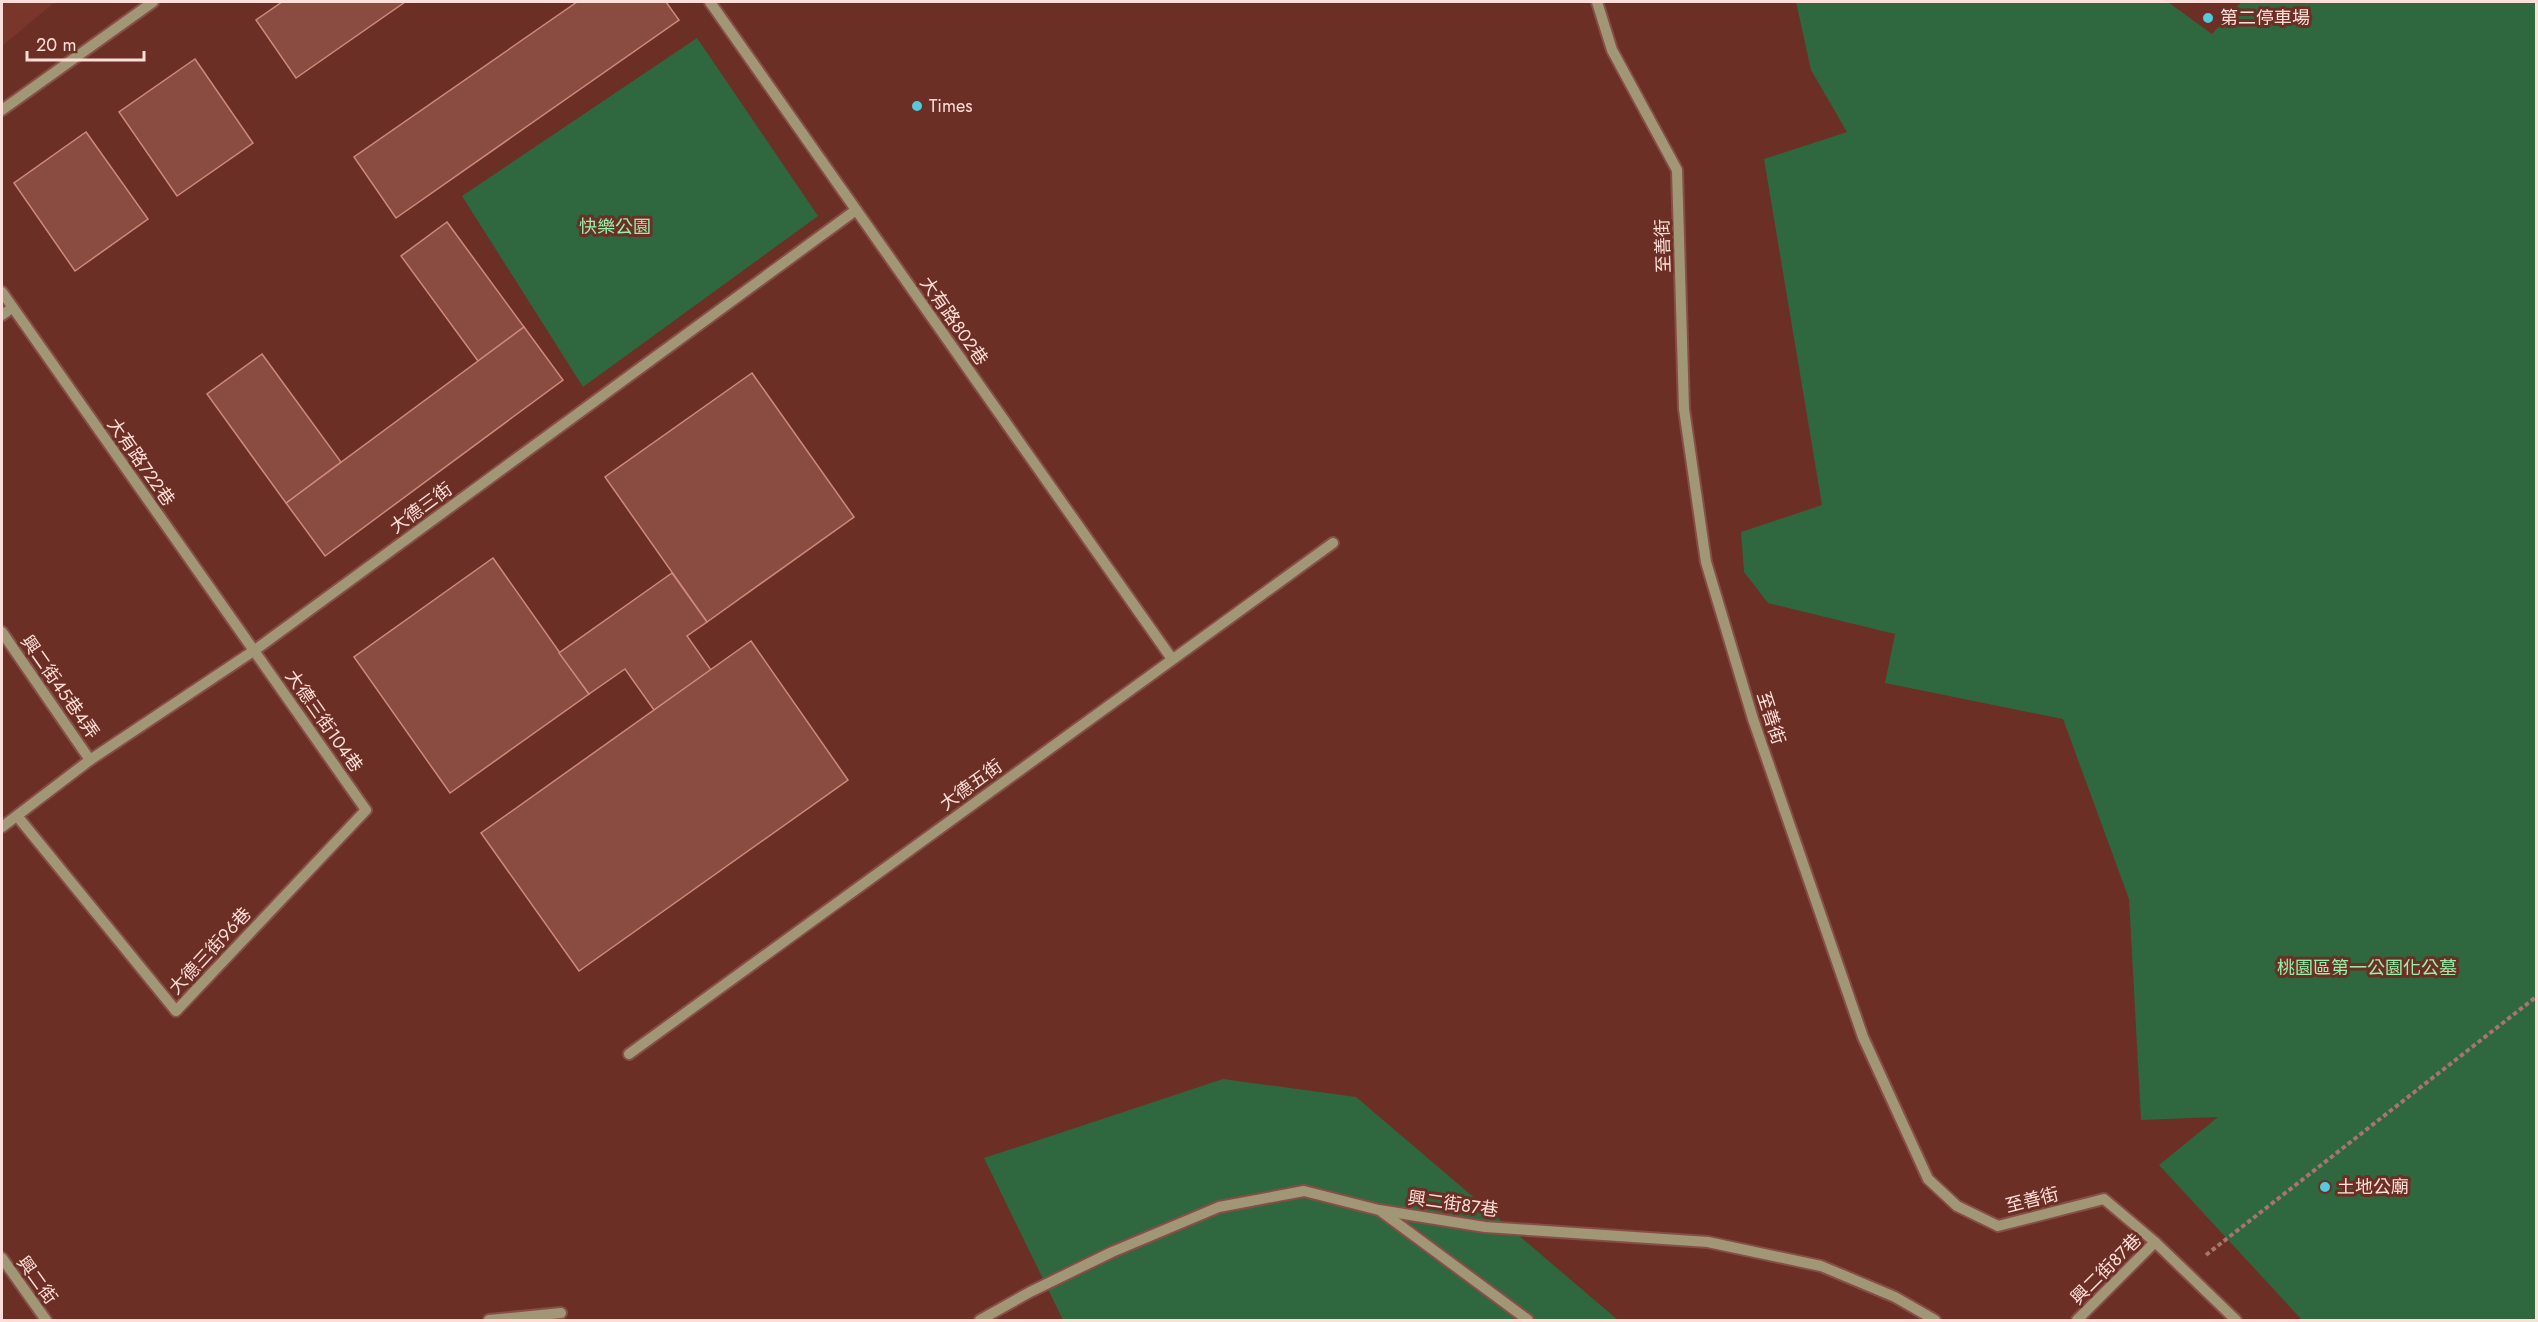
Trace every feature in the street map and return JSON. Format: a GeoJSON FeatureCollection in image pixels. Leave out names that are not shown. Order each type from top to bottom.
{"type":"FeatureCollection","features":[{"type":"Feature","properties":{"kind":"street"},"geometry":{"type":"LineString","coordinates":[[2,110],[153,2]]}},
{"type":"Feature","properties":{"kind":"street","name":"大有路802巷"},"geometry":{"type":"LineString","coordinates":[[710,2],[1172,659]]}},
{"type":"Feature","properties":{"kind":"street","name":"至善街"},"geometry":{"type":"LineString","coordinates":[[1597,2],[1612,50],[1677,170],[1684,409],[1706,562],[1753,719],[1868,1047],[1928,1179],[1957,1206],[1998,1226],[2104,1199],[2155,1242]]}},
{"type":"Feature","properties":{"kind":"street","name":"大德三街"},"geometry":{"type":"LineString","coordinates":[[2,827],[90,760],[255,650],[856,210]]}},
{"type":"Feature","properties":{"kind":"street","name":"大有路722巷"},"geometry":{"type":"LineString","coordinates":[[2,292],[255,650]]}},
{"type":"Feature","properties":{"kind":"street"},"geometry":{"type":"LineString","coordinates":[[2,315],[12,308]]}},
{"type":"Feature","properties":{"kind":"street","name":"大德五街"},"geometry":{"type":"LineString","coordinates":[[629,1054],[1333,543]]}},
{"type":"Feature","properties":{"kind":"street","name":"興二街45巷4弄"},"geometry":{"type":"LineString","coordinates":[[2,632],[90,760]]}},
{"type":"Feature","properties":{"kind":"street","name":"大德三街104巷"},"geometry":{"type":"LineString","coordinates":[[255,650],[366,810]]}},
{"type":"Feature","properties":{"kind":"street","name":"大德三街96巷"},"geometry":{"type":"LineString","coordinates":[[18,817],[176,1011],[366,810]]}},
{"type":"Feature","properties":{"kind":"street","name":"興二街87巷"},"geometry":{"type":"LineString","coordinates":[[980,1320],[1030,1292],[1112,1252],[1219,1207],[1304,1191],[1379,1210],[1485,1227],[1708,1242],[1821,1266],[1895,1297],[1935,1320]]}},
{"type":"Feature","properties":{"kind":"street"},"geometry":{"type":"LineString","coordinates":[[1379,1210],[1528,1320]]}},
{"type":"Feature","properties":{"kind":"street","name":"興二街87巷"},"geometry":{"type":"LineString","coordinates":[[2077,1320],[2155,1242],[2236,1320]]}},
{"type":"Feature","properties":{"kind":"street","name":"興二街"},"geometry":{"type":"LineString","coordinates":[[2,1258],[46,1320]]}},
{"type":"Feature","properties":{"kind":"street"},"geometry":{"type":"LineString","coordinates":[[489,1320],[561,1313]]}},
{"type":"Feature","properties":{"kind":"path"},"geometry":{"type":"LineString","coordinates":[[2185,1272],[2536,998]]}},
{"type":"Feature","properties":{"kind":"shaded area"},"geometry":{"type":"Polygon","coordinates":[[[2,2],[55,2],[2,46],[2,2]]]}},
{"type":"Feature","properties":{"kind":"green space","name":"桃園區第一公園化公墓"},"geometry":{"type":"Polygon","coordinates":[[[1796,2],[2168,2],[2212,34],[2241,2],[2536,2],[2536,1320],[2302,1320],[2159,1165],[2218,1117],[2141,1120],[2129,899],[2063,719],[1885,683],[1895,634],[1768,603],[1744,572],[1741,532],[1822,505],[1764,159],[1847,132],[1811,70],[1796,2]]]}},
{"type":"Feature","properties":{"kind":"green space","name":"快樂公園"},"geometry":{"type":"Polygon","coordinates":[[[697,38],[818,216],[583,387],[462,196],[697,38]]]}},
{"type":"Feature","properties":{"kind":"green space"},"geometry":{"type":"Polygon","coordinates":[[[1223,1079],[1356,1097],[1618,1320],[1063,1320],[984,1158],[1223,1079]]]}},
{"type":"Feature","properties":{"kind":"building"},"geometry":{"type":"Polygon","coordinates":[[[282,2],[405,2],[296,78],[256,20],[282,2]]]}},
{"type":"Feature","properties":{"kind":"building"},"geometry":{"type":"Polygon","coordinates":[[[577,2],[666,2],[679,20],[396,218],[354,157],[577,2]]]}},
{"type":"Feature","properties":{"kind":"building"},"geometry":{"type":"Polygon","coordinates":[[[195,59],[253,143],[177,196],[119,112],[195,59]]]}},
{"type":"Feature","properties":{"kind":"building"},"geometry":{"type":"Polygon","coordinates":[[[86,132],[148,219],[75,271],[14,183],[86,132]]]}},
{"type":"Feature","properties":{"kind":"building"},"geometry":{"type":"Polygon","coordinates":[[[447,222],[524,327],[478,361],[401,256],[447,222]]]}},
{"type":"Feature","properties":{"kind":"building"},"geometry":{"type":"Polygon","coordinates":[[[524,327],[563,380],[325,556],[286,503],[524,327]]]}},
{"type":"Feature","properties":{"kind":"building"},"geometry":{"type":"Polygon","coordinates":[[[262,354],[341,462],[286,503],[207,394],[262,354]]]}},
{"type":"Feature","properties":{"kind":"building"},"geometry":{"type":"Polygon","coordinates":[[[752,373],[854,517],[707,622],[605,477],[752,373]]]}},
{"type":"Feature","properties":{"kind":"building"},"geometry":{"type":"Polygon","coordinates":[[[493,558],[589,694],[450,793],[354,657],[493,558]]]}},
{"type":"Feature","properties":{"kind":"building"},"geometry":{"type":"Polygon","coordinates":[[[672,573],[707,622],[687,636],[711,670],[654,710],[625,669],[589,694],[559,653],[672,573]]]}},
{"type":"Feature","properties":{"kind":"building"},"geometry":{"type":"Polygon","coordinates":[[[751,641],[848,780],[579,971],[481,833],[751,641]]]}},
{"type":"Feature","properties":{"kind":"place","name":"第二停車場"},"geometry":{"type":"Point","coordinates":[2208,18]}},
{"type":"Feature","properties":{"kind":"place","name":"Times"},"geometry":{"type":"Point","coordinates":[917,106]}},
{"type":"Feature","properties":{"kind":"place","name":"土地公廟"},"geometry":{"type":"Point","coordinates":[2325,1187]}}]}
